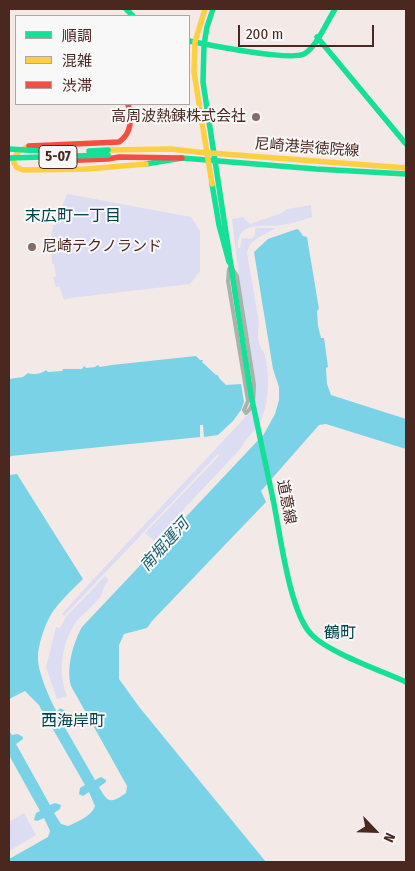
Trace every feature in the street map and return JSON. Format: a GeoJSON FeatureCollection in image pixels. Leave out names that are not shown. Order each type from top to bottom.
{"type":"FeatureCollection","features":[{"type":"Feature","properties":{"kind":"main road","name":"道意線"},"geometry":{"type":"LineString","coordinates":[[205,9],[192,42],[194,78],[219,225],[227,259],[230,264]]}},
{"type":"Feature","properties":{"kind":"main road","name":"道意線"},"geometry":{"type":"LineString","coordinates":[[213,9],[203,43],[201,63],[203,82],[251,395],[293,598],[302,623],[311,635],[325,646],[406,682]]}},
{"type":"Feature","properties":{"kind":"main road"},"geometry":{"type":"LineString","coordinates":[[192,42],[291,57],[304,54],[334,9]]}},
{"type":"Feature","properties":{"kind":"main road"},"geometry":{"type":"LineString","coordinates":[[317,37],[406,144]]}},
{"type":"Feature","properties":{"kind":"main road"},"geometry":{"type":"LineString","coordinates":[[128,105],[131,125],[127,135],[119,142],[27,146],[15,155],[10,165],[23,170],[86,169],[154,163],[182,158]]}},
{"type":"Feature","properties":{"kind":"main road","name":"5-07"},"geometry":{"type":"LineString","coordinates":[[9,149],[119,157],[182,158]]}},
{"type":"Feature","properties":{"kind":"main road","name":"5-07"},"geometry":{"type":"LineString","coordinates":[[10,165],[171,149],[206,153]]}},
{"type":"Feature","properties":{"kind":"main road","name":"5-07"},"geometry":{"type":"LineString","coordinates":[[9,154],[57,152]]}},
{"type":"Feature","properties":{"kind":"main road","name":"尼崎港崇徳院線"},"geometry":{"type":"LineString","coordinates":[[206,153],[406,168]]}},
{"type":"Feature","properties":{"kind":"main road","name":"5-07"},"geometry":{"type":"LineString","coordinates":[[9,158],[108,155]]}},
{"type":"Feature","properties":{"kind":"main road","name":"尼崎港崇徳院線"},"geometry":{"type":"LineString","coordinates":[[182,158],[406,174]]}},
{"type":"Feature","properties":{"kind":"street"},"geometry":{"type":"LineString","coordinates":[[230,264],[236,276],[254,384],[254,395],[249,411],[246,413],[244,410],[248,401],[228,281],[230,264]]}},
{"type":"Feature","properties":{"kind":"shaded area"},"geometry":{"type":"Polygon","coordinates":[[[67,194],[191,217],[200,231],[200,271],[190,284],[64,300],[59,286],[56,287],[53,278],[56,276],[54,264],[52,264],[51,249],[48,248],[48,239],[51,239],[53,225],[55,225],[67,194]]]}},
{"type":"Feature","properties":{"kind":"shaded area"},"geometry":{"type":"Polygon","coordinates":[[[311,205],[312,217],[274,226],[253,227],[242,233],[239,239],[238,248],[240,248],[242,238],[251,239],[255,235],[255,229],[275,228],[251,243],[247,253],[259,323],[258,340],[266,360],[268,376],[267,400],[259,424],[241,448],[154,541],[145,533],[219,456],[218,454],[64,616],[62,614],[88,585],[251,411],[256,392],[256,383],[232,219],[243,217],[250,224],[282,213],[287,209],[311,205]]]}},
{"type":"Feature","properties":{"kind":"shaded area"},"geometry":{"type":"Polygon","coordinates":[[[105,576],[109,580],[100,597],[77,621],[66,642],[62,660],[62,679],[67,696],[57,699],[46,667],[56,627],[60,628],[66,617],[105,576]]]}},
{"type":"Feature","properties":{"kind":"shaded area"},"geometry":{"type":"Polygon","coordinates":[[[24,813],[36,835],[9,851],[9,822],[24,813]]]}},
{"type":"Feature","properties":{"kind":"water","name":"南堀運河"},"geometry":{"type":"Polygon","coordinates":[[[297,229],[303,236],[307,237],[319,309],[317,311],[318,326],[321,338],[324,338],[328,367],[326,368],[327,384],[331,395],[406,419],[406,449],[326,424],[319,425],[261,491],[266,502],[147,628],[124,634],[119,645],[119,679],[140,708],[266,862],[9,862],[9,859],[48,837],[50,831],[44,818],[37,821],[34,820],[36,813],[40,811],[9,755],[9,731],[12,735],[18,734],[23,737],[16,744],[50,805],[55,803],[61,805],[60,809],[54,813],[61,824],[68,826],[80,821],[91,813],[95,806],[89,792],[83,796],[79,794],[80,788],[85,785],[50,724],[41,727],[41,721],[46,719],[39,705],[25,691],[9,699],[9,475],[17,474],[83,579],[51,614],[41,639],[38,663],[44,685],[57,712],[60,708],[67,712],[60,719],[95,780],[101,777],[106,780],[99,787],[107,799],[113,800],[126,793],[127,786],[71,686],[69,671],[76,640],[82,627],[264,434],[275,414],[279,400],[279,387],[273,369],[254,252],[268,239],[297,229]]]}},
{"type":"Feature","properties":{"kind":"water"},"geometry":{"type":"Polygon","coordinates":[[[196,356],[203,360],[202,362],[218,375],[226,385],[241,384],[244,402],[241,410],[233,421],[218,435],[204,437],[203,425],[200,425],[200,437],[11,456],[9,458],[9,379],[46,370],[48,372],[62,371],[63,369],[82,369],[84,366],[86,368],[98,365],[100,367],[196,356]]]}},
{"type":"Feature","properties":{"kind":"traffic: fast"},"geometry":{"type":"LineString","coordinates":[[126,9],[132,15]]}},
{"type":"Feature","properties":{"kind":"traffic: fast"},"geometry":{"type":"LineString","coordinates":[[213,9],[204,45],[203,82],[235,292]]}},
{"type":"Feature","properties":{"kind":"traffic: fast"},"geometry":{"type":"LineString","coordinates":[[190,41],[230,49],[296,56],[304,54],[313,46],[335,9]]}},
{"type":"Feature","properties":{"kind":"traffic: fast"},"geometry":{"type":"LineString","coordinates":[[317,37],[406,144]]}},
{"type":"Feature","properties":{"kind":"traffic: fast"},"geometry":{"type":"LineString","coordinates":[[9,149],[57,152]]}},
{"type":"Feature","properties":{"kind":"traffic: fast"},"geometry":{"type":"LineString","coordinates":[[89,151],[108,150]]}},
{"type":"Feature","properties":{"kind":"traffic: fast"},"geometry":{"type":"LineString","coordinates":[[9,158],[108,155]]}},
{"type":"Feature","properties":{"kind":"traffic: fast"},"geometry":{"type":"LineString","coordinates":[[146,164],[182,158],[406,174]]}},
{"type":"Feature","properties":{"kind":"traffic: fast"},"geometry":{"type":"LineString","coordinates":[[212,184],[219,225],[229,262]]}},
{"type":"Feature","properties":{"kind":"traffic: fast"},"geometry":{"type":"LineString","coordinates":[[235,292],[251,395],[273,499]]}},
{"type":"Feature","properties":{"kind":"traffic: fast"},"geometry":{"type":"LineString","coordinates":[[273,499],[286,570],[303,623],[311,634],[329,648],[406,682]]}},
{"type":"Feature","properties":{"kind":"traffic: slow"},"geometry":{"type":"LineString","coordinates":[[205,9],[195,42],[194,72],[212,184]]}},
{"type":"Feature","properties":{"kind":"traffic: slow"},"geometry":{"type":"LineString","coordinates":[[29,146],[18,152],[13,160],[16,167],[23,170],[86,169],[146,164]]}},
{"type":"Feature","properties":{"kind":"traffic: slow"},"geometry":{"type":"LineString","coordinates":[[108,150],[171,149],[206,153]]}},
{"type":"Feature","properties":{"kind":"traffic: slow"},"geometry":{"type":"LineString","coordinates":[[211,153],[406,168]]}},
{"type":"Feature","properties":{"kind":"traffic: jam"},"geometry":{"type":"LineString","coordinates":[[29,146],[119,142],[129,130],[128,105]]}},
{"type":"Feature","properties":{"kind":"traffic: jam"},"geometry":{"type":"LineString","coordinates":[[56,161],[119,157],[182,158]]}},
{"type":"Feature","properties":{"kind":"place","name":"高周波熱錬株式会社"},"geometry":{"type":"Point","coordinates":[256,117]}},
{"type":"Feature","properties":{"kind":"place","name":"尼崎テクノランド"},"geometry":{"type":"Point","coordinates":[32,247]}},
{"type":"Feature","properties":{"kind":"district","name":"末広町一丁目"},"geometry":{"type":"Point","coordinates":[73,217]}},
{"type":"Feature","properties":{"kind":"district","name":"鶴町"},"geometry":{"type":"Point","coordinates":[340,634]}},
{"type":"Feature","properties":{"kind":"district","name":"西海岸町"},"geometry":{"type":"Point","coordinates":[73,722]}}]}
